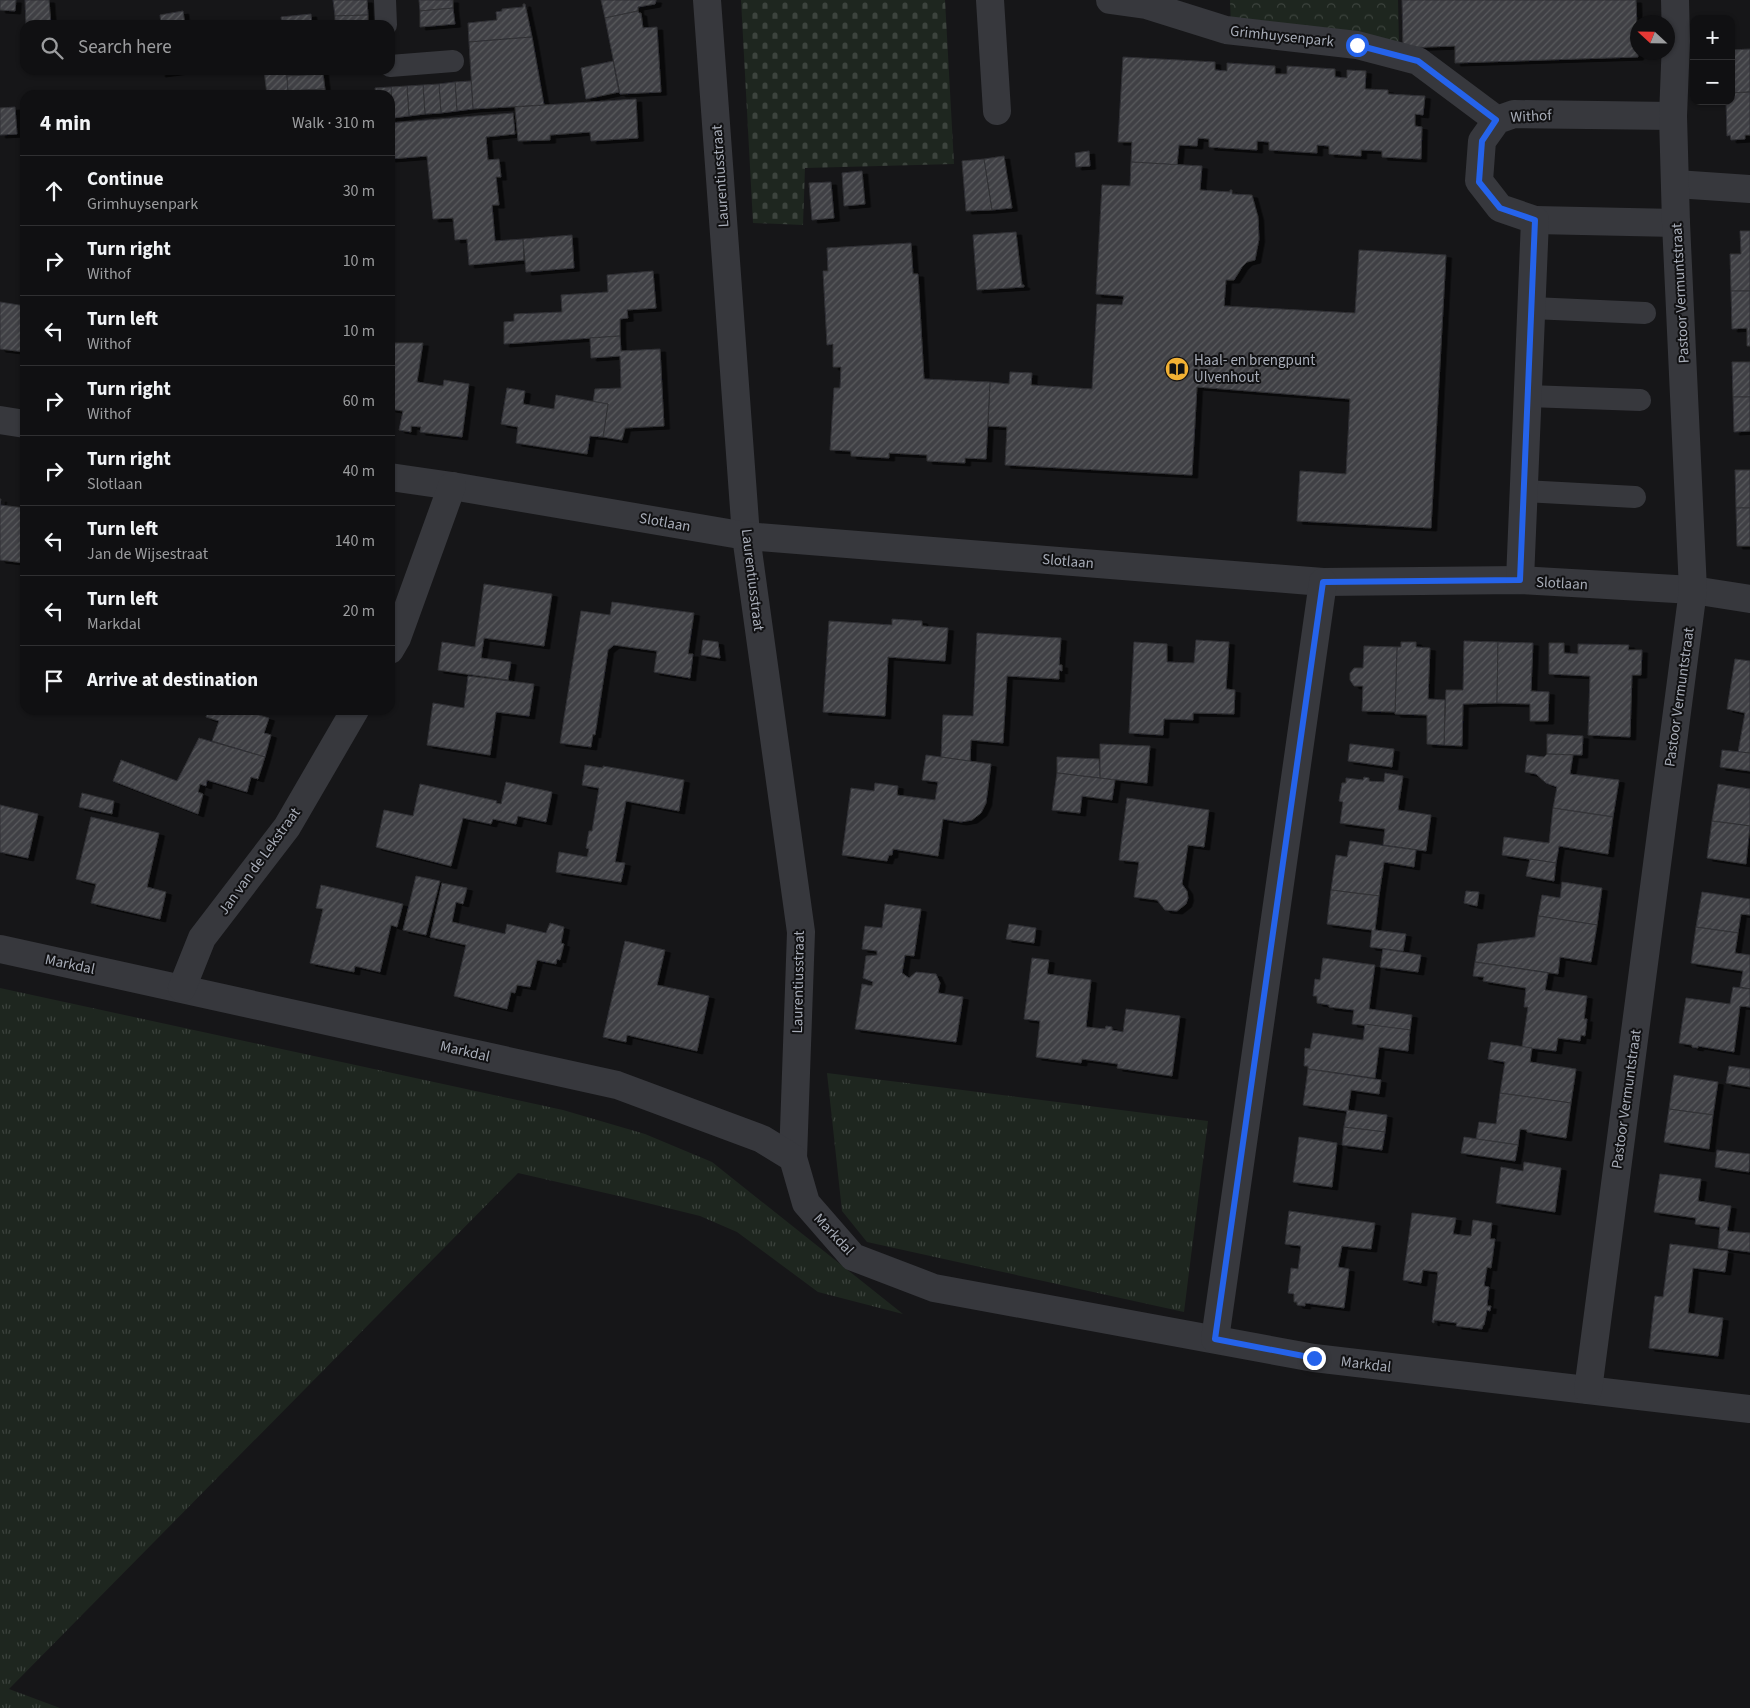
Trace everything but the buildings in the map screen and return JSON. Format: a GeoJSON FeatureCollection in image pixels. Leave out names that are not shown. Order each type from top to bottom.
{"type":"FeatureCollection","features":[{"type":"Feature","properties":{"kind":"street","name":"Laurentiusstraat"},"geometry":{"type":"LineString","coordinates":[[707,0],[746,536],[801,932],[792,1158]]}},
{"type":"Feature","properties":{"kind":"street"},"geometry":{"type":"LineString","coordinates":[[990,0],[997,111]]}},
{"type":"Feature","properties":{"kind":"street","name":"Grimhuysenpark"},"geometry":{"type":"LineString","coordinates":[[1110,0],[1146,5],[1226,30],[1357,45],[1418,61],[1496,120]]}},
{"type":"Feature","properties":{"kind":"street","name":"Pastoor Vermuntstraat"},"geometry":{"type":"LineString","coordinates":[[1588,1390],[1693,590],[1676,223],[1673,116],[1676,41],[1674,0]]}},
{"type":"Feature","properties":{"kind":"street","name":"Withof"},"geometry":{"type":"LineString","coordinates":[[1673,116],[1514,114],[1496,120],[1482,141],[1479,182],[1500,208],[1535,220],[1676,223]]}},
{"type":"Feature","properties":{"kind":"street"},"geometry":{"type":"LineString","coordinates":[[1676,184],[1750,189]]}},
{"type":"Feature","properties":{"kind":"street"},"geometry":{"type":"LineString","coordinates":[[1520,580],[1535,220]]}},
{"type":"Feature","properties":{"kind":"street"},"geometry":{"type":"LineString","coordinates":[[0,420],[20,423]]}},
{"type":"Feature","properties":{"kind":"street","name":"Slotlaan"},"geometry":{"type":"LineString","coordinates":[[395,478],[746,536],[1323,582],[1520,580],[1693,590],[1750,599]]}},
{"type":"Feature","properties":{"kind":"street"},"geometry":{"type":"LineString","coordinates":[[395,641],[452,486]]}},
{"type":"Feature","properties":{"kind":"street"},"geometry":{"type":"LineString","coordinates":[[1215,1339],[1323,582]]}},
{"type":"Feature","properties":{"kind":"street","name":"Jan van de Lekstraat"},"geometry":{"type":"LineString","coordinates":[[182,988],[202,938],[287,827],[352,715]]}},
{"type":"Feature","properties":{"kind":"street","name":"Markdal"},"geometry":{"type":"LineString","coordinates":[[0,949],[617,1085],[762,1139],[792,1158],[806,1204],[853,1257],[934,1288],[1314,1358],[1750,1409]]}},
{"type":"Feature","properties":{"kind":"lane"},"geometry":{"type":"LineString","coordinates":[[385,0],[386,20]]}},
{"type":"Feature","properties":{"kind":"lane"},"geometry":{"type":"LineString","coordinates":[[395,66],[453,61]]}},
{"type":"Feature","properties":{"kind":"lane"},"geometry":{"type":"LineString","coordinates":[[1532,308],[1645,313]]}},
{"type":"Feature","properties":{"kind":"lane"},"geometry":{"type":"LineString","coordinates":[[1528,396],[1640,400]]}},
{"type":"Feature","properties":{"kind":"lane"},"geometry":{"type":"LineString","coordinates":[[1524,491],[1635,497]]}},
{"type":"Feature","properties":{"kind":"green space"},"geometry":{"type":"Polygon","coordinates":[[[741,0],[945,0],[954,164],[805,168],[803,225],[753,223],[741,0]]]}},
{"type":"Feature","properties":{"kind":"green space"},"geometry":{"type":"Polygon","coordinates":[[[1230,0],[1398,0],[1399,45],[1231,27],[1230,0]]]}},
{"type":"Feature","properties":{"kind":"green space"},"geometry":{"type":"Polygon","coordinates":[[[0,988],[563,1110],[645,1134],[712,1162],[903,1314],[818,1292],[737,1232],[700,1216],[518,1173],[9,1689],[60,1708],[0,1708],[0,988]]]}},
{"type":"Feature","properties":{"kind":"green space"},"geometry":{"type":"Polygon","coordinates":[[[827,1073],[1208,1121],[1184,1312],[867,1242],[842,1211],[827,1073]]]}},
{"type":"Feature","properties":{"kind":"place","name":"Haal- en brengpunt Ulvenhout"},"geometry":{"type":"Point","coordinates":[1177,369]}},
{"type":"Feature","properties":{"kind":"route"},"geometry":{"type":"LineString","coordinates":[[1314,1358],[1215,1339],[1323,582],[1520,580],[1535,220],[1500,208],[1479,182],[1482,141],[1496,120],[1418,61],[1357,45]]}}]}
